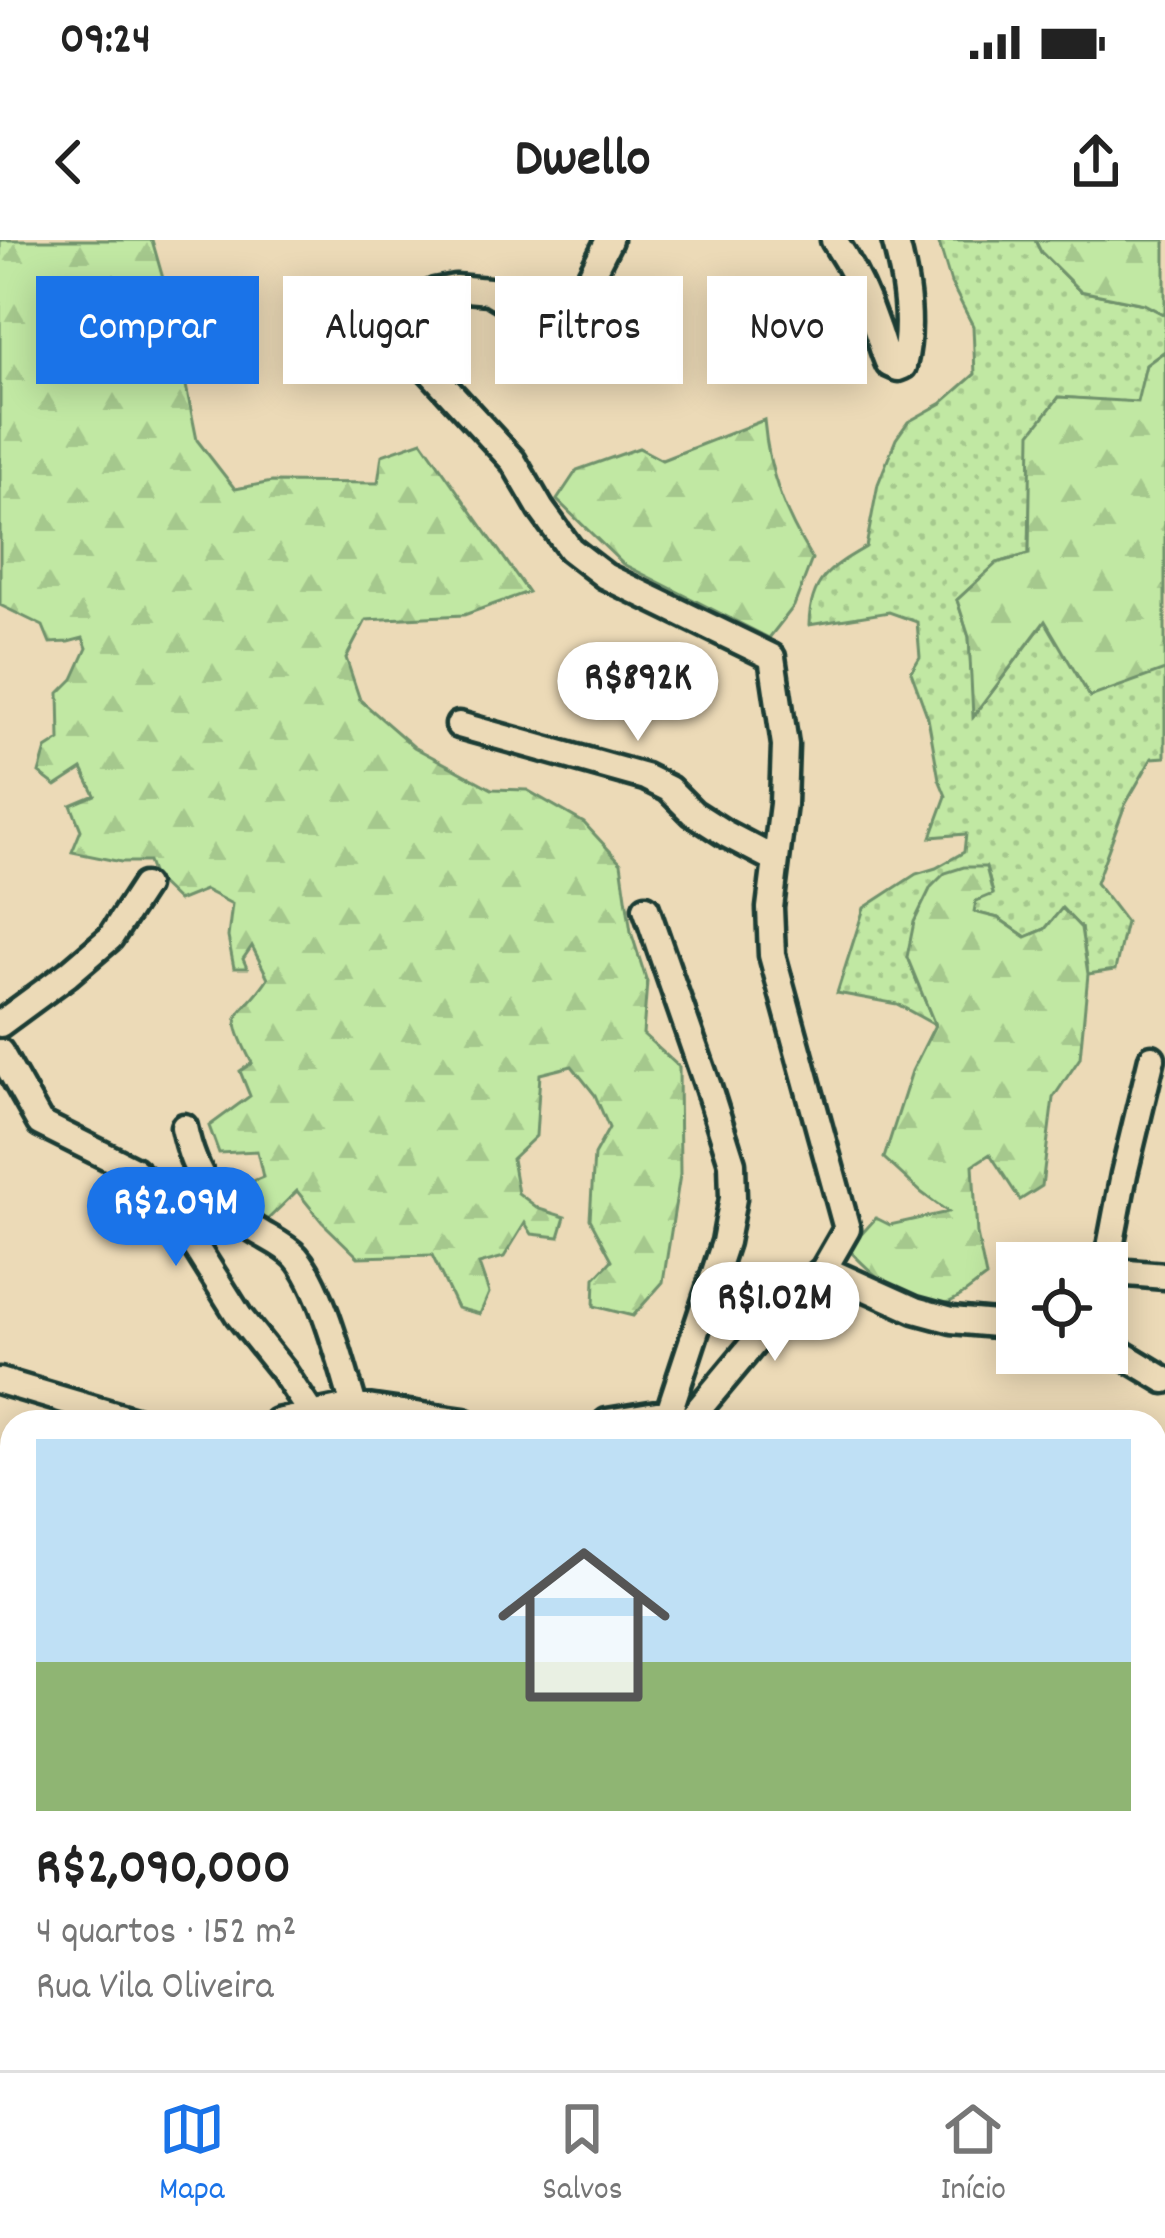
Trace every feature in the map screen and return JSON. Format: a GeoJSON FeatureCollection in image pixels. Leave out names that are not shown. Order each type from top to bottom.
{"type":"FeatureCollection","features":[{"type":"Feature","properties":{"kind":"street"},"geometry":{"type":"LineString","coordinates":[[609,240],[577,303],[563,314],[542,316],[489,291],[455,288],[415,302],[407,315],[406,332],[418,358],[513,461],[570,549],[605,576],[772,657],[785,745],[770,908],[772,955],[847,1229],[824,1269],[689,1410]]}},
{"type":"Feature","properties":{"kind":"street"},"geometry":{"type":"LineString","coordinates":[[834,240],[850,265],[883,352],[889,364],[898,368],[906,353],[906,277],[895,240]]}},
{"type":"Feature","properties":{"kind":"street"},"geometry":{"type":"LineString","coordinates":[[459,725],[645,777],[669,789],[693,813],[725,834],[776,860]]}},
{"type":"Feature","properties":{"kind":"street"},"geometry":{"type":"LineString","coordinates":[[0,1024],[110,938],[143,886]]}},
{"type":"Feature","properties":{"kind":"street"},"geometry":{"type":"LineString","coordinates":[[646,908],[732,1163],[734,1198],[683,1410]]}},
{"type":"Feature","properties":{"kind":"street"},"geometry":{"type":"LineString","coordinates":[[0,1052],[40,1123],[134,1170],[164,1197],[239,1316],[309,1410]]}},
{"type":"Feature","properties":{"kind":"street"},"geometry":{"type":"LineString","coordinates":[[1111,1242],[1152,1058]]}},
{"type":"Feature","properties":{"kind":"street"},"geometry":{"type":"LineString","coordinates":[[184,1127],[205,1185],[220,1205],[287,1250],[307,1274],[354,1406]]}},
{"type":"Feature","properties":{"kind":"street"},"geometry":{"type":"LineString","coordinates":[[824,1269],[915,1310],[996,1324]]}},
{"type":"Feature","properties":{"kind":"street"},"geometry":{"type":"LineString","coordinates":[[1128,1273],[1165,1276]]}},
{"type":"Feature","properties":{"kind":"street"},"geometry":{"type":"LineString","coordinates":[[1128,1358],[1165,1380]]}},
{"type":"Feature","properties":{"kind":"street"},"geometry":{"type":"LineString","coordinates":[[0,1382],[97,1410]]}},
{"type":"Feature","properties":{"kind":"street"},"geometry":{"type":"LineString","coordinates":[[335,1410],[354,1406],[382,1410]]}},
{"type":"Feature","properties":{"kind":"green space"},"geometry":{"type":"Polygon","coordinates":[[[0,240],[152,240],[162,276],[36,276],[36,384],[186,384],[197,440],[235,489],[272,482],[378,483],[382,455],[422,441],[528,592],[464,615],[366,620],[346,658],[360,700],[414,747],[492,789],[527,790],[584,823],[621,863],[631,932],[647,982],[643,1034],[679,1067],[680,1175],[663,1282],[633,1316],[594,1306],[595,1278],[612,1260],[590,1219],[594,1155],[609,1128],[595,1095],[572,1066],[540,1074],[536,1136],[512,1159],[518,1193],[539,1209],[565,1217],[559,1237],[532,1234],[525,1223],[504,1257],[479,1264],[489,1293],[480,1314],[457,1308],[432,1255],[358,1257],[297,1191],[266,1221],[227,1192],[263,1177],[257,1151],[219,1153],[209,1126],[250,1096],[240,1071],[252,1063],[236,1023],[268,978],[252,946],[243,959],[247,968],[234,968],[228,937],[232,904],[205,890],[178,901],[154,878],[148,862],[72,852],[81,830],[71,805],[95,795],[82,769],[56,786],[39,773],[46,749],[60,740],[59,693],[73,679],[87,648],[83,638],[50,643],[43,626],[0,605],[0,240]]]}},
{"type":"Feature","properties":{"kind":"green space"},"geometry":{"type":"Polygon","coordinates":[[[938,240],[1035,240],[1080,291],[1144,304],[1165,315],[1165,351],[1146,365],[1138,403],[1059,397],[1032,433],[1029,554],[997,563],[957,600],[969,637],[974,716],[1046,620],[1164,670],[1165,664],[1165,757],[1152,758],[1125,805],[1096,883],[1126,922],[1115,970],[1088,974],[1081,928],[1062,909],[1045,929],[1026,937],[998,918],[973,912],[976,901],[993,893],[986,867],[907,957],[935,1025],[897,1004],[837,993],[864,908],[916,874],[964,852],[966,834],[931,837],[946,796],[928,718],[911,672],[920,657],[917,622],[889,612],[809,625],[813,596],[824,577],[866,547],[878,484],[896,439],[908,422],[942,403],[975,374],[973,326],[951,283],[938,240]]]}},
{"type":"Feature","properties":{"kind":"green space"},"geometry":{"type":"Polygon","coordinates":[[[1035,240],[1165,240],[1165,315],[1144,304],[1080,291],[1035,240]]]}},
{"type":"Feature","properties":{"kind":"green space"},"geometry":{"type":"Polygon","coordinates":[[[1165,351],[1165,670],[1090,697],[1045,621],[973,717],[969,637],[957,600],[997,563],[1029,554],[1031,433],[1059,397],[1137,402],[1146,365],[1165,351]]]}},
{"type":"Feature","properties":{"kind":"green space"},"geometry":{"type":"Polygon","coordinates":[[[764,420],[779,492],[812,559],[794,606],[769,638],[623,564],[557,500],[577,470],[639,448],[662,460],[764,420]]]}},
{"type":"Feature","properties":{"kind":"green space"},"geometry":{"type":"Polygon","coordinates":[[[986,867],[993,894],[976,901],[974,912],[998,918],[1026,937],[1045,929],[1062,908],[1081,928],[1088,974],[1080,1058],[1053,1098],[1042,1186],[1020,1200],[990,1154],[973,1165],[977,1234],[986,1277],[956,1299],[932,1304],[892,1288],[848,1249],[876,1218],[890,1225],[948,1212],[884,1158],[912,1071],[935,1025],[907,957],[914,922],[931,887],[945,873],[986,867]]]}}]}
